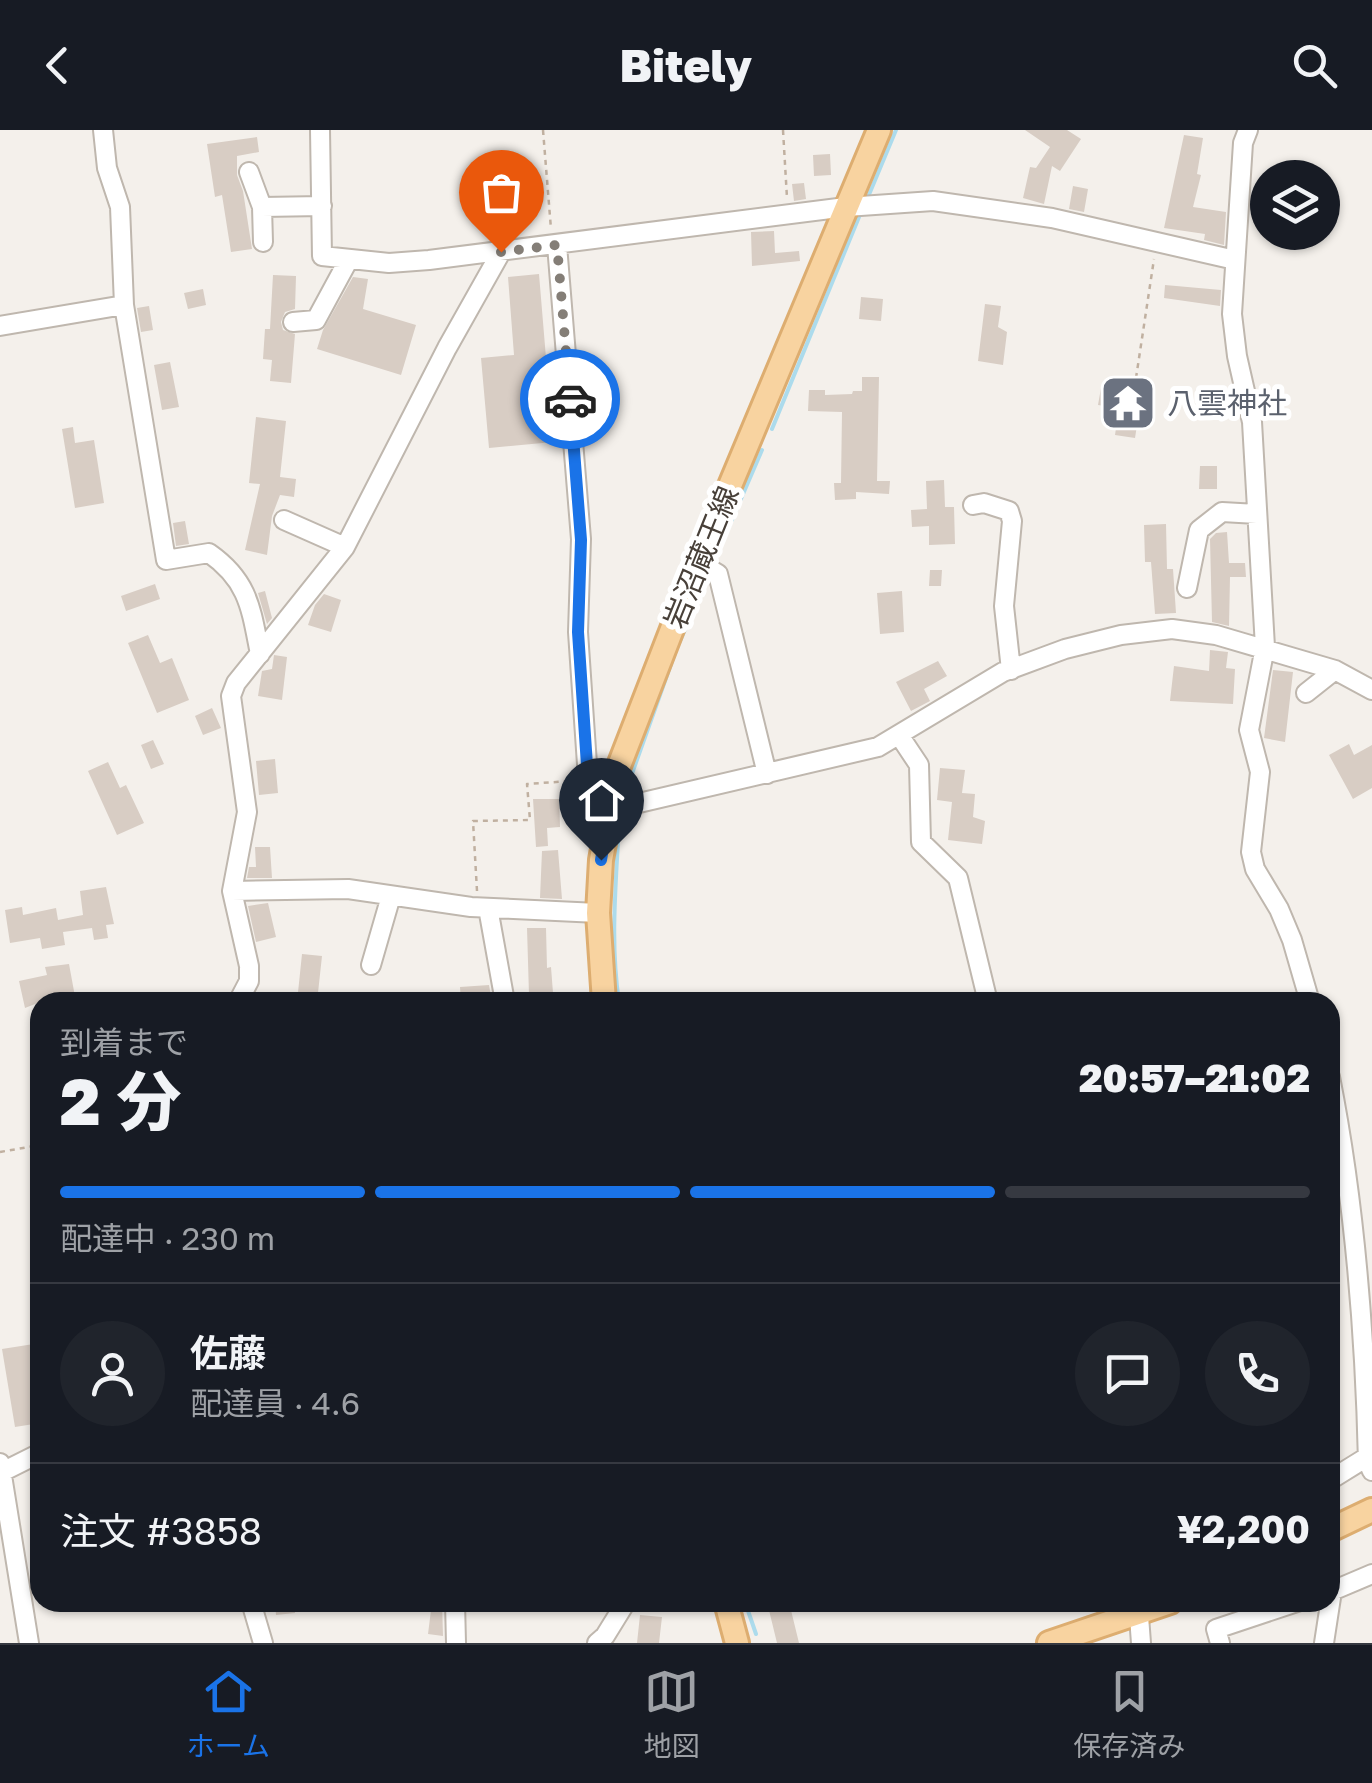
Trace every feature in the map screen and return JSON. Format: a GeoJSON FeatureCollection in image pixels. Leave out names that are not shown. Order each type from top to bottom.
{"type":"FeatureCollection","features":[{"type":"Feature","properties":{"kind":"main road","name":"岩沼蔵王線"},"geometry":{"type":"LineString","coordinates":[[603,992],[598,912],[601,860],[610,802],[631,729],[879,130]]}},
{"type":"Feature","properties":{"kind":"main road"},"geometry":{"type":"LineString","coordinates":[[1340,1525],[1372,1510]]}},
{"type":"Feature","properties":{"kind":"main road"},"geometry":{"type":"LineString","coordinates":[[729,1612],[737,1643]]}},
{"type":"Feature","properties":{"kind":"main road"},"geometry":{"type":"LineString","coordinates":[[1049,1643],[1129,1612]]}},
{"type":"Feature","properties":{"kind":"street"},"geometry":{"type":"LineString","coordinates":[[103,130],[107,168],[120,206],[124,305],[166,560],[209,553],[224,564],[247,594],[260,654]]}},
{"type":"Feature","properties":{"kind":"street"},"geometry":{"type":"LineString","coordinates":[[320,130],[322,256],[390,263],[846,207],[933,201],[1052,218],[1235,260]]}},
{"type":"Feature","properties":{"kind":"street"},"geometry":{"type":"LineString","coordinates":[[1248,130],[1243,143],[1232,314],[1252,422],[1265,647],[1250,730],[1260,772],[1250,852],[1279,908],[1307,992]]}},
{"type":"Feature","properties":{"kind":"street"},"geometry":{"type":"LineString","coordinates":[[249,172],[262,207],[263,242]]}},
{"type":"Feature","properties":{"kind":"street"},"geometry":{"type":"LineString","coordinates":[[262,207],[322,206]]}},
{"type":"Feature","properties":{"kind":"street"},"geometry":{"type":"LineString","coordinates":[[554,245],[581,540],[578,632],[588,780],[610,802],[767,774],[878,747],[970,689],[1011,670],[1065,649],[1121,635],[1172,630],[1265,647],[1335,670],[1372,690]]}},
{"type":"Feature","properties":{"kind":"street"},"geometry":{"type":"LineString","coordinates":[[243,992],[249,981],[249,966],[232,891],[247,812],[232,696],[236,683],[346,547],[447,348],[501,252]]}},
{"type":"Feature","properties":{"kind":"street"},"geometry":{"type":"LineString","coordinates":[[293,322],[316,320],[349,259]]}},
{"type":"Feature","properties":{"kind":"street"},"geometry":{"type":"LineString","coordinates":[[0,326],[124,305]]}},
{"type":"Feature","properties":{"kind":"street"},"geometry":{"type":"LineString","coordinates":[[973,504],[1009,511],[1012,521],[1004,606],[1011,670]]}},
{"type":"Feature","properties":{"kind":"street"},"geometry":{"type":"LineString","coordinates":[[1186,588],[1198,530],[1222,512],[1257,514]]}},
{"type":"Feature","properties":{"kind":"street"},"geometry":{"type":"LineString","coordinates":[[284,520],[346,547]]}},
{"type":"Feature","properties":{"kind":"street"},"geometry":{"type":"LineString","coordinates":[[698,562],[718,574],[767,774]]}},
{"type":"Feature","properties":{"kind":"street"},"geometry":{"type":"LineString","coordinates":[[1306,693],[1335,670]]}},
{"type":"Feature","properties":{"kind":"street"},"geometry":{"type":"LineString","coordinates":[[899,735],[918,765],[921,842],[958,878],[986,992]]}},
{"type":"Feature","properties":{"kind":"street"},"geometry":{"type":"LineString","coordinates":[[232,891],[348,889],[483,908],[598,912]]}},
{"type":"Feature","properties":{"kind":"street"},"geometry":{"type":"LineString","coordinates":[[371,965],[390,896]]}},
{"type":"Feature","properties":{"kind":"street"},"geometry":{"type":"LineString","coordinates":[[483,908],[503,992]]}},
{"type":"Feature","properties":{"kind":"street"},"geometry":{"type":"LineString","coordinates":[[1340,1173],[1359,1300],[1370,1461],[1340,1475]]}},
{"type":"Feature","properties":{"kind":"street"},"geometry":{"type":"LineString","coordinates":[[30,1457],[0,1470],[30,1643]]}},
{"type":"Feature","properties":{"kind":"street"},"geometry":{"type":"LineString","coordinates":[[1340,1588],[1372,1574]]}},
{"type":"Feature","properties":{"kind":"street"},"geometry":{"type":"LineString","coordinates":[[255,1612],[263,1643]]}},
{"type":"Feature","properties":{"kind":"street"},"geometry":{"type":"LineString","coordinates":[[455,1612],[456,1643]]}},
{"type":"Feature","properties":{"kind":"street"},"geometry":{"type":"LineString","coordinates":[[597,1643],[619,1612]]}},
{"type":"Feature","properties":{"kind":"street"},"geometry":{"type":"LineString","coordinates":[[1139,1612],[1141,1643]]}},
{"type":"Feature","properties":{"kind":"street"},"geometry":{"type":"LineString","coordinates":[[1220,1643],[1216,1629],[1268,1612]]}},
{"type":"Feature","properties":{"kind":"street"},"geometry":{"type":"LineString","coordinates":[[1324,1643],[1328,1612]]}},
{"type":"Feature","properties":{"kind":"path"},"geometry":{"type":"LineString","coordinates":[[543,130],[554,245]]}},
{"type":"Feature","properties":{"kind":"path"},"geometry":{"type":"LineString","coordinates":[[784,130],[788,214]]}},
{"type":"Feature","properties":{"kind":"path"},"geometry":{"type":"LineString","coordinates":[[1136,378],[1157,242]]}},
{"type":"Feature","properties":{"kind":"path"},"geometry":{"type":"LineString","coordinates":[[483,908],[473,821],[530,820],[527,784],[588,780]]}},
{"type":"Feature","properties":{"kind":"path"},"geometry":{"type":"LineString","coordinates":[[0,1152],[30,1147]]}},
{"type":"Feature","properties":{"kind":"building"},"geometry":{"type":"Polygon","coordinates":[[[1025,130],[1067,130],[1081,139],[1060,171],[1052,166],[1044,204],[1023,198],[1030,167],[1036,168],[1050,147],[1025,130]]]}},
{"type":"Feature","properties":{"kind":"building"},"geometry":{"type":"Polygon","coordinates":[[[1184,135],[1203,138],[1197,174],[1201,175],[1193,207],[1226,212],[1224,245],[1204,240],[1205,234],[1164,228],[1184,135]]]}},
{"type":"Feature","properties":{"kind":"building"},"geometry":{"type":"Polygon","coordinates":[[[257,137],[259,152],[237,156],[237,175],[252,249],[231,252],[222,195],[215,197],[207,144],[257,137]]]}},
{"type":"Feature","properties":{"kind":"building"},"geometry":{"type":"Polygon","coordinates":[[[830,154],[831,175],[814,176],[813,155],[830,154]]]}},
{"type":"Feature","properties":{"kind":"building"},"geometry":{"type":"Polygon","coordinates":[[[804,183],[806,199],[794,201],[792,184],[804,183]]]}},
{"type":"Feature","properties":{"kind":"building"},"geometry":{"type":"Polygon","coordinates":[[[1073,186],[1088,189],[1084,212],[1069,209],[1073,186]]]}},
{"type":"Feature","properties":{"kind":"building"},"geometry":{"type":"Polygon","coordinates":[[[774,231],[775,253],[799,251],[800,261],[752,266],[751,232],[774,231]]]}},
{"type":"Feature","properties":{"kind":"building"},"geometry":{"type":"Polygon","coordinates":[[[539,274],[553,442],[489,448],[481,358],[514,355],[508,277],[539,274]]]}},
{"type":"Feature","properties":{"kind":"building"},"geometry":{"type":"Polygon","coordinates":[[[273,275],[296,276],[295,309],[285,312],[281,322],[283,330],[295,334],[291,383],[270,381],[272,360],[263,359],[265,329],[270,329],[273,275]]]}},
{"type":"Feature","properties":{"kind":"building"},"geometry":{"type":"Polygon","coordinates":[[[353,277],[368,279],[363,309],[416,325],[401,375],[317,349],[323,330],[353,277]]]}},
{"type":"Feature","properties":{"kind":"building"},"geometry":{"type":"Polygon","coordinates":[[[1165,285],[1221,290],[1220,306],[1164,298],[1165,285]]]}},
{"type":"Feature","properties":{"kind":"building"},"geometry":{"type":"Polygon","coordinates":[[[203,289],[206,305],[188,309],[184,293],[203,289]]]}},
{"type":"Feature","properties":{"kind":"building"},"geometry":{"type":"Polygon","coordinates":[[[861,297],[883,299],[881,321],[859,319],[861,297]]]}},
{"type":"Feature","properties":{"kind":"building"},"geometry":{"type":"Polygon","coordinates":[[[985,304],[1001,306],[998,327],[1007,332],[1003,365],[978,361],[985,304]]]}},
{"type":"Feature","properties":{"kind":"building"},"geometry":{"type":"Polygon","coordinates":[[[149,306],[153,330],[141,332],[137,308],[149,306]]]}},
{"type":"Feature","properties":{"kind":"building"},"geometry":{"type":"Polygon","coordinates":[[[170,362],[179,407],[162,410],[154,365],[170,362]]]}},
{"type":"Feature","properties":{"kind":"building"},"geometry":{"type":"Polygon","coordinates":[[[862,377],[879,377],[877,481],[890,481],[889,494],[856,492],[856,499],[835,500],[834,483],[841,483],[842,412],[808,411],[809,390],[825,390],[825,395],[852,394],[862,391],[862,377]]]}},
{"type":"Feature","properties":{"kind":"building"},"geometry":{"type":"Polygon","coordinates":[[[1101,388],[1142,394],[1135,438],[1115,435],[1119,408],[1098,405],[1101,388]]]}},
{"type":"Feature","properties":{"kind":"building"},"geometry":{"type":"Polygon","coordinates":[[[256,417],[286,421],[280,477],[296,479],[294,497],[280,495],[272,516],[267,555],[245,550],[260,484],[249,483],[256,417]]]}},
{"type":"Feature","properties":{"kind":"building"},"geometry":{"type":"Polygon","coordinates":[[[73,427],[75,443],[94,440],[104,503],[75,508],[62,429],[73,427]]]}},
{"type":"Feature","properties":{"kind":"building"},"geometry":{"type":"Polygon","coordinates":[[[1200,466],[1217,466],[1217,489],[1199,489],[1200,466]]]}},
{"type":"Feature","properties":{"kind":"building"},"geometry":{"type":"Polygon","coordinates":[[[944,480],[945,507],[954,507],[955,544],[929,545],[929,526],[912,527],[911,510],[927,509],[926,481],[944,480]]]}},
{"type":"Feature","properties":{"kind":"building"},"geometry":{"type":"Polygon","coordinates":[[[185,521],[189,544],[176,546],[173,523],[185,521]]]}},
{"type":"Feature","properties":{"kind":"building"},"geometry":{"type":"Polygon","coordinates":[[[1166,524],[1167,569],[1173,569],[1176,613],[1155,614],[1151,562],[1145,562],[1144,525],[1166,524]]]}},
{"type":"Feature","properties":{"kind":"building"},"geometry":{"type":"Polygon","coordinates":[[[1227,532],[1229,563],[1245,563],[1246,577],[1230,577],[1229,626],[1212,622],[1210,539],[1216,533],[1227,532]]]}},
{"type":"Feature","properties":{"kind":"building"},"geometry":{"type":"Polygon","coordinates":[[[930,570],[942,570],[941,586],[929,586],[930,570]]]}},
{"type":"Feature","properties":{"kind":"building"},"geometry":{"type":"Polygon","coordinates":[[[155,584],[160,599],[126,611],[121,596],[155,584]]]}},
{"type":"Feature","properties":{"kind":"building"},"geometry":{"type":"Polygon","coordinates":[[[265,591],[272,618],[267,624],[258,593],[265,591]]]}},
{"type":"Feature","properties":{"kind":"building"},"geometry":{"type":"Polygon","coordinates":[[[902,591],[904,632],[880,634],[877,593],[902,591]]]}},
{"type":"Feature","properties":{"kind":"building"},"geometry":{"type":"Polygon","coordinates":[[[324,594],[341,600],[331,632],[308,625],[324,594]]]}},
{"type":"Feature","properties":{"kind":"building"},"geometry":{"type":"Polygon","coordinates":[[[148,635],[160,663],[172,658],[189,700],[157,713],[128,643],[148,635]]]}},
{"type":"Feature","properties":{"kind":"building"},"geometry":{"type":"Polygon","coordinates":[[[1210,650],[1228,652],[1226,668],[1235,669],[1233,704],[1170,701],[1174,666],[1209,671],[1210,650]]]}},
{"type":"Feature","properties":{"kind":"building"},"geometry":{"type":"Polygon","coordinates":[[[274,655],[287,657],[282,700],[258,696],[262,671],[272,669],[274,655]]]}},
{"type":"Feature","properties":{"kind":"building"},"geometry":{"type":"Polygon","coordinates":[[[938,661],[947,676],[924,689],[930,701],[911,711],[896,682],[938,661]]]}},
{"type":"Feature","properties":{"kind":"building"},"geometry":{"type":"Polygon","coordinates":[[[1273,670],[1293,672],[1285,742],[1264,738],[1273,670]]]}},
{"type":"Feature","properties":{"kind":"building"},"geometry":{"type":"Polygon","coordinates":[[[212,708],[221,728],[203,735],[195,716],[212,708]]]}},
{"type":"Feature","properties":{"kind":"building"},"geometry":{"type":"Polygon","coordinates":[[[153,740],[164,764],[151,769],[141,745],[153,740]]]}},
{"type":"Feature","properties":{"kind":"building"},"geometry":{"type":"Polygon","coordinates":[[[1349,744],[1354,755],[1372,745],[1372,788],[1353,799],[1329,755],[1349,744]]]}},
{"type":"Feature","properties":{"kind":"building"},"geometry":{"type":"Polygon","coordinates":[[[275,759],[278,793],[259,795],[256,761],[275,759]]]}},
{"type":"Feature","properties":{"kind":"building"},"geometry":{"type":"Polygon","coordinates":[[[108,762],[120,788],[126,785],[144,823],[117,835],[88,771],[108,762]]]}},
{"type":"Feature","properties":{"kind":"building"},"geometry":{"type":"Polygon","coordinates":[[[940,768],[965,770],[962,793],[975,794],[973,817],[985,821],[982,844],[948,840],[952,802],[937,800],[940,768]]]}},
{"type":"Feature","properties":{"kind":"building"},"geometry":{"type":"Polygon","coordinates":[[[533,799],[559,799],[560,827],[547,828],[548,846],[536,847],[533,799]]]}},
{"type":"Feature","properties":{"kind":"building"},"geometry":{"type":"Polygon","coordinates":[[[255,847],[270,847],[272,878],[247,878],[249,867],[256,867],[255,847]]]}},
{"type":"Feature","properties":{"kind":"building"},"geometry":{"type":"Polygon","coordinates":[[[558,850],[562,899],[540,898],[542,851],[558,850]]]}},
{"type":"Feature","properties":{"kind":"building"},"geometry":{"type":"Polygon","coordinates":[[[106,887],[114,924],[106,925],[108,938],[94,940],[92,928],[63,932],[65,945],[42,949],[40,938],[10,943],[5,910],[22,907],[23,915],[56,908],[58,920],[83,915],[80,891],[106,887]]]}},
{"type":"Feature","properties":{"kind":"building"},"geometry":{"type":"Polygon","coordinates":[[[268,903],[276,937],[256,942],[248,906],[268,903]]]}},
{"type":"Feature","properties":{"kind":"building"},"geometry":{"type":"Polygon","coordinates":[[[527,928],[546,928],[547,968],[551,967],[553,992],[529,992],[527,928]]]}},
{"type":"Feature","properties":{"kind":"building"},"geometry":{"type":"Polygon","coordinates":[[[302,954],[322,956],[318,992],[298,992],[302,954]]]}},
{"type":"Feature","properties":{"kind":"building"},"geometry":{"type":"Polygon","coordinates":[[[69,964],[74,992],[30,992],[30,1006],[25,1008],[19,981],[47,975],[45,967],[69,964]]]}},
{"type":"Feature","properties":{"kind":"building"},"geometry":{"type":"Polygon","coordinates":[[[489,985],[490,992],[460,992],[460,987],[489,985]]]}},
{"type":"Feature","properties":{"kind":"building"},"geometry":{"type":"Polygon","coordinates":[[[30,1345],[30,1425],[15,1427],[2,1349],[30,1345]]]}},
{"type":"Feature","properties":{"kind":"building"},"geometry":{"type":"Polygon","coordinates":[[[431,1612],[442,1612],[443,1636],[428,1634],[431,1612]]]}},
{"type":"Feature","properties":{"kind":"building"},"geometry":{"type":"Polygon","coordinates":[[[769,1612],[791,1612],[799,1643],[777,1643],[769,1612]]]}},
{"type":"Feature","properties":{"kind":"building"},"geometry":{"type":"Polygon","coordinates":[[[640,1615],[662,1617],[659,1643],[637,1643],[640,1615]]]}},
{"type":"Feature","properties":{"kind":"waterway"},"geometry":{"type":"LineString","coordinates":[[868,197],[896,130]]}},
{"type":"Feature","properties":{"kind":"waterway"},"geometry":{"type":"LineString","coordinates":[[772,429],[859,217]]}},
{"type":"Feature","properties":{"kind":"waterway"},"geometry":{"type":"LineString","coordinates":[[718,552],[762,450]]}},
{"type":"Feature","properties":{"kind":"waterway"},"geometry":{"type":"LineString","coordinates":[[628,785],[676,650],[708,578]]}},
{"type":"Feature","properties":{"kind":"waterway"},"geometry":{"type":"LineString","coordinates":[[618,992],[614,935],[619,823]]}},
{"type":"Feature","properties":{"kind":"waterway"},"geometry":{"type":"LineString","coordinates":[[748,1612],[756,1634]]}},
{"type":"Feature","properties":{"kind":"way so far"},"geometry":{"type":"LineString","coordinates":[[501,252],[557,245],[570,399]]}},
{"type":"Feature","properties":{"kind":"place","name":"八雲神社"},"geometry":{"type":"Point","coordinates":[1128,403]}},
{"type":"Feature","properties":{"kind":"route"},"geometry":{"type":"LineString","coordinates":[[570,399],[581,540],[578,632],[588,780],[612,794],[601,860]]}}]}
